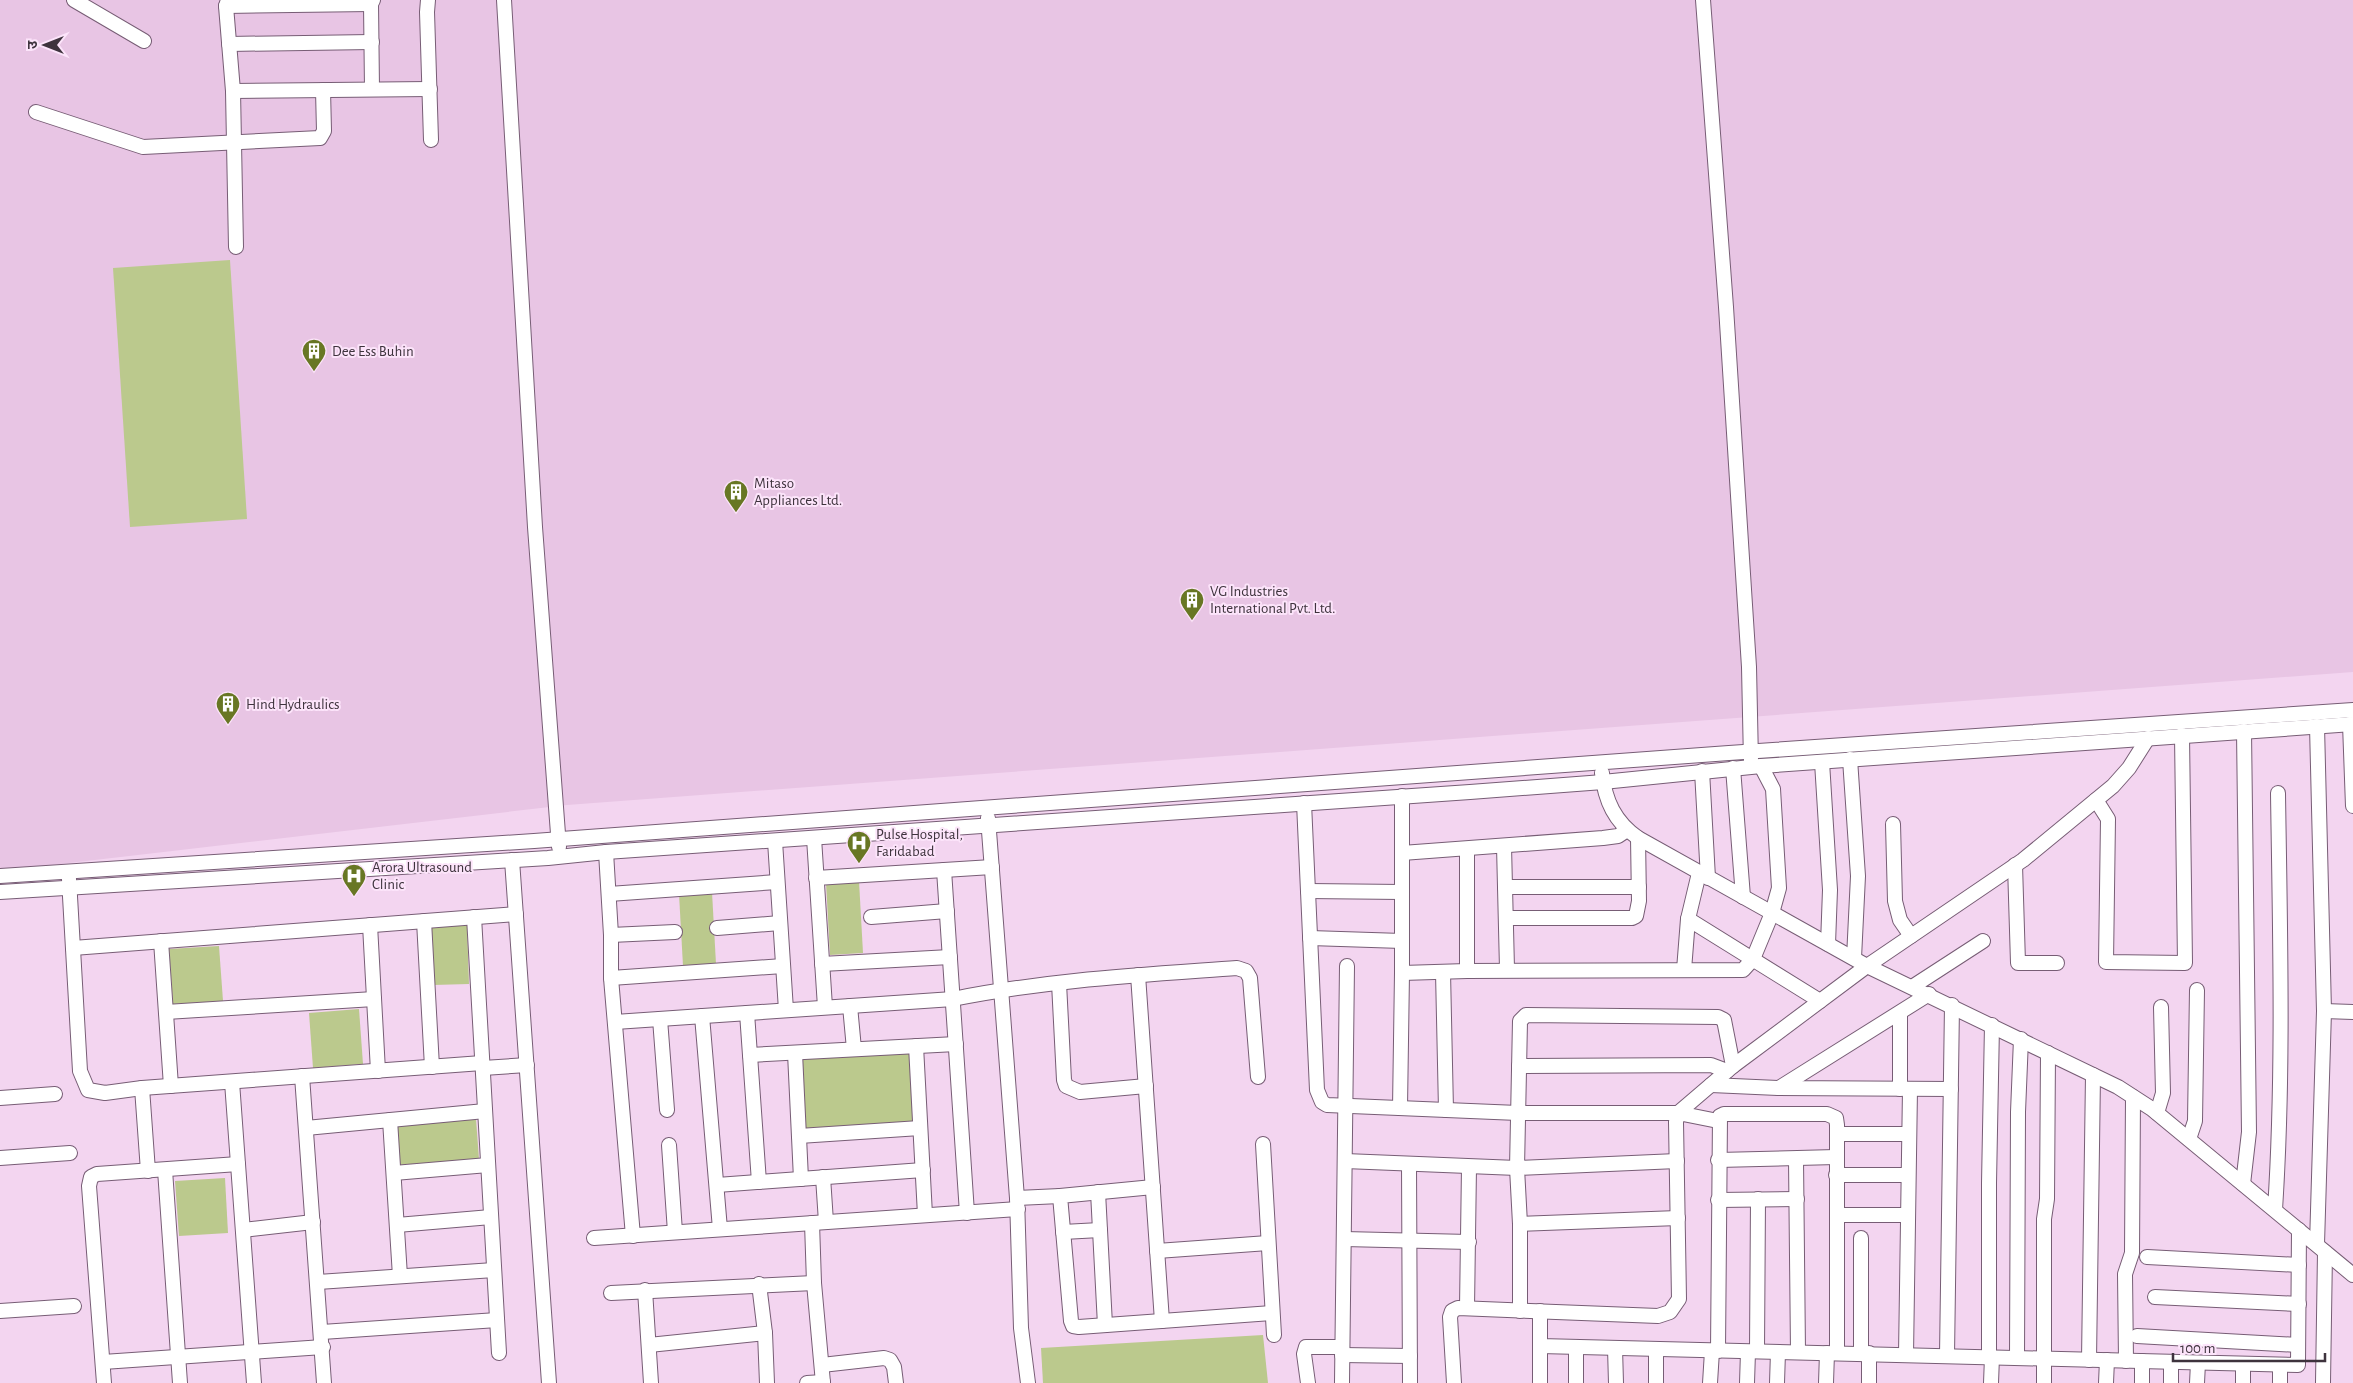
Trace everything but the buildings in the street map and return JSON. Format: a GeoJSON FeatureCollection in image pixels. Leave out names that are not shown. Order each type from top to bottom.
{"type":"FeatureCollection","features":[{"type":"Feature","properties":{"kind":"street"},"geometry":{"type":"LineString","coordinates":[[74,0],[144,41]]}},
{"type":"Feature","properties":{"kind":"street"},"geometry":{"type":"LineString","coordinates":[[428,0],[431,140]]}},
{"type":"Feature","properties":{"kind":"street"},"geometry":{"type":"LineString","coordinates":[[504,0],[535,527],[559,857]]}},
{"type":"Feature","properties":{"kind":"street"},"geometry":{"type":"LineString","coordinates":[[1402,973],[1507,969],[1743,970],[1753,959],[1772,913],[1779,888],[1773,789],[1756,766],[1750,752],[1749,668],[1703,0]]}},
{"type":"Feature","properties":{"kind":"street"},"geometry":{"type":"LineString","coordinates":[[236,248],[234,142],[227,3],[372,2],[372,89]]}},
{"type":"Feature","properties":{"kind":"street"},"geometry":{"type":"LineString","coordinates":[[229,44],[372,42]]}},
{"type":"Feature","properties":{"kind":"street"},"geometry":{"type":"LineString","coordinates":[[232,91],[430,89]]}},
{"type":"Feature","properties":{"kind":"street"},"geometry":{"type":"LineString","coordinates":[[36,112],[143,147],[320,138],[324,132],[322,90]]}},
{"type":"Feature","properties":{"kind":"street"},"geometry":{"type":"LineString","coordinates":[[0,876],[573,838],[1601,762],[2353,710]]}},
{"type":"Feature","properties":{"kind":"street"},"geometry":{"type":"LineString","coordinates":[[0,892],[574,856],[606,852],[1603,782],[1756,766],[2352,724],[2353,806]]}},
{"type":"Feature","properties":{"kind":"street"},"geometry":{"type":"LineString","coordinates":[[2317,726],[2324,1012],[2321,1248],[2323,1383]]}},
{"type":"Feature","properties":{"kind":"street"},"geometry":{"type":"LineString","coordinates":[[2243,1184],[2249,1132],[2244,731]]}},
{"type":"Feature","properties":{"kind":"street"},"geometry":{"type":"LineString","coordinates":[[2096,800],[2108,820],[2106,962],[2185,964],[2182,735]]}},
{"type":"Feature","properties":{"kind":"street"},"geometry":{"type":"LineString","coordinates":[[1454,1383],[1450,1317],[1452,1311],[1467,1308],[1658,1316],[1670,1312],[1679,1299],[1678,1113],[1730,1068],[1867,966],[2015,865],[2113,786],[2129,768],[2148,738]]}},
{"type":"Feature","properties":{"kind":"street"},"geometry":{"type":"LineString","coordinates":[[1850,760],[1858,876],[1854,958]]}},
{"type":"Feature","properties":{"kind":"street"},"geometry":{"type":"LineString","coordinates":[[1601,762],[1603,782],[1615,818],[1632,834],[1867,966],[1952,1005],[2133,1097],[2158,1113],[2353,1275]]}},
{"type":"Feature","properties":{"kind":"street"},"geometry":{"type":"LineString","coordinates":[[1822,762],[1830,890],[1828,944]]}},
{"type":"Feature","properties":{"kind":"street"},"geometry":{"type":"LineString","coordinates":[[1733,768],[1743,897]]}},
{"type":"Feature","properties":{"kind":"street"},"geometry":{"type":"LineString","coordinates":[[1684,970],[1688,919],[1703,875],[1702,772]]}},
{"type":"Feature","properties":{"kind":"street"},"geometry":{"type":"LineString","coordinates":[[2275,1210],[2278,1157],[2281,955],[2278,793]]}},
{"type":"Feature","properties":{"kind":"street"},"geometry":{"type":"LineString","coordinates":[[1400,1108],[1402,796]]}},
{"type":"Feature","properties":{"kind":"street"},"geometry":{"type":"LineString","coordinates":[[1304,803],[1318,1097],[1322,1102],[1327,1105],[1518,1113],[1678,1113],[1718,1121]]}},
{"type":"Feature","properties":{"kind":"street"},"geometry":{"type":"LineString","coordinates":[[988,808],[1017,1204],[1021,1328],[1028,1383],[1023,1383]]}},
{"type":"Feature","properties":{"kind":"street"},"geometry":{"type":"LineString","coordinates":[[1893,824],[1896,907],[1900,920],[1911,936]]}},
{"type":"Feature","properties":{"kind":"street"},"geometry":{"type":"LineString","coordinates":[[1402,853],[1603,838],[1632,834]]}},
{"type":"Feature","properties":{"kind":"street"},"geometry":{"type":"LineString","coordinates":[[1506,918],[1632,918],[1636,916],[1638,911],[1638,887],[1632,834]]}},
{"type":"Feature","properties":{"kind":"street"},"geometry":{"type":"LineString","coordinates":[[573,838],[574,856]]}},
{"type":"Feature","properties":{"kind":"street"},"geometry":{"type":"LineString","coordinates":[[814,838],[825,1007]]}},
{"type":"Feature","properties":{"kind":"street"},"geometry":{"type":"LineString","coordinates":[[775,841],[786,1010]]}},
{"type":"Feature","properties":{"kind":"street"},"geometry":{"type":"LineString","coordinates":[[1504,846],[1507,969]]}},
{"type":"Feature","properties":{"kind":"street"},"geometry":{"type":"LineString","coordinates":[[1467,849],[1467,971]]}},
{"type":"Feature","properties":{"kind":"street"},"geometry":{"type":"LineString","coordinates":[[606,852],[611,935],[611,978],[633,1236]]}},
{"type":"Feature","properties":{"kind":"street"},"geometry":{"type":"LineString","coordinates":[[512,860],[549,1383]]}},
{"type":"Feature","properties":{"kind":"street"},"geometry":{"type":"LineString","coordinates":[[2015,865],[2018,963],[2057,962]]}},
{"type":"Feature","properties":{"kind":"street"},"geometry":{"type":"LineString","coordinates":[[816,878],[992,867]]}},
{"type":"Feature","properties":{"kind":"street"},"geometry":{"type":"LineString","coordinates":[[944,870],[968,1213]]}},
{"type":"Feature","properties":{"kind":"street"},"geometry":{"type":"LineString","coordinates":[[69,872],[80,1072],[88,1090],[94,1093],[432,1067],[527,1065]]}},
{"type":"Feature","properties":{"kind":"street"},"geometry":{"type":"LineString","coordinates":[[609,894],[777,882]]}},
{"type":"Feature","properties":{"kind":"street"},"geometry":{"type":"LineString","coordinates":[[1505,887],[1638,887]]}},
{"type":"Feature","properties":{"kind":"street"},"geometry":{"type":"LineString","coordinates":[[1308,892],[1402,892]]}},
{"type":"Feature","properties":{"kind":"street"},"geometry":{"type":"LineString","coordinates":[[871,917],[947,911]]}},
{"type":"Feature","properties":{"kind":"street"},"geometry":{"type":"LineString","coordinates":[[73,948],[516,914]]}},
{"type":"Feature","properties":{"kind":"street"},"geometry":{"type":"LineString","coordinates":[[474,917],[499,1353]]}},
{"type":"Feature","properties":{"kind":"street"},"geometry":{"type":"LineString","coordinates":[[1688,919],[1820,1001]]}},
{"type":"Feature","properties":{"kind":"street"},"geometry":{"type":"LineString","coordinates":[[424,921],[432,1067]]}},
{"type":"Feature","properties":{"kind":"street"},"geometry":{"type":"LineString","coordinates":[[717,928],[780,923]]}},
{"type":"Feature","properties":{"kind":"street"},"geometry":{"type":"LineString","coordinates":[[370,925],[378,1071]]}},
{"type":"Feature","properties":{"kind":"street"},"geometry":{"type":"LineString","coordinates":[[611,935],[675,932]]}},
{"type":"Feature","properties":{"kind":"street"},"geometry":{"type":"LineString","coordinates":[[1310,938],[1402,941]]}},
{"type":"Feature","properties":{"kind":"street"},"geometry":{"type":"LineString","coordinates":[[161,941],[171,1086]]}},
{"type":"Feature","properties":{"kind":"street"},"geometry":{"type":"LineString","coordinates":[[1912,987],[1983,941]]}},
{"type":"Feature","properties":{"kind":"street"},"geometry":{"type":"LineString","coordinates":[[822,964],[950,956]]}},
{"type":"Feature","properties":{"kind":"street"},"geometry":{"type":"LineString","coordinates":[[611,978],[783,966]]}},
{"type":"Feature","properties":{"kind":"street"},"geometry":{"type":"LineString","coordinates":[[1342,1383],[1347,966]]}},
{"type":"Feature","properties":{"kind":"street"},"geometry":{"type":"LineString","coordinates":[[615,1022],[953,999],[1002,989],[1138,975],[1237,968],[1246,970],[1250,978],[1258,1077]]}},
{"type":"Feature","properties":{"kind":"street"},"geometry":{"type":"LineString","coordinates":[[1443,972],[1446,1110]]}},
{"type":"Feature","properties":{"kind":"street"},"geometry":{"type":"LineString","coordinates":[[1138,975],[1162,1321]]}},
{"type":"Feature","properties":{"kind":"street"},"geometry":{"type":"LineString","coordinates":[[1058,983],[1064,1080],[1066,1086],[1080,1092],[1146,1086]]}},
{"type":"Feature","properties":{"kind":"street"},"geometry":{"type":"LineString","coordinates":[[2189,1139],[2196,1121],[2197,990]]}},
{"type":"Feature","properties":{"kind":"street"},"geometry":{"type":"LineString","coordinates":[[1778,1088],[1929,994]]}},
{"type":"Feature","properties":{"kind":"street"},"geometry":{"type":"LineString","coordinates":[[166,1012],[374,999]]}},
{"type":"Feature","properties":{"kind":"street"},"geometry":{"type":"LineString","coordinates":[[1947,1356],[1952,1005]]}},
{"type":"Feature","properties":{"kind":"street"},"geometry":{"type":"LineString","coordinates":[[850,1006],[854,1049]]}},
{"type":"Feature","properties":{"kind":"street"},"geometry":{"type":"LineString","coordinates":[[2158,1113],[2163,1093],[2161,1007]]}},
{"type":"Feature","properties":{"kind":"street"},"geometry":{"type":"LineString","coordinates":[[1900,1012],[1909,1134],[1906,1355]]}},
{"type":"Feature","properties":{"kind":"street"},"geometry":{"type":"LineString","coordinates":[[2324,1012],[2353,1012]]}},
{"type":"Feature","properties":{"kind":"street"},"geometry":{"type":"LineString","coordinates":[[747,1013],[759,1182]]}},
{"type":"Feature","properties":{"kind":"street"},"geometry":{"type":"LineString","coordinates":[[1520,1311],[1520,1224],[1517,1168],[1520,1021],[1526,1015],[1718,1017],[1724,1020],[1730,1068]]}},
{"type":"Feature","properties":{"kind":"street"},"geometry":{"type":"LineString","coordinates":[[702,1016],[720,1229]]}},
{"type":"Feature","properties":{"kind":"street"},"geometry":{"type":"LineString","coordinates":[[660,1019],[667,1110]]}},
{"type":"Feature","properties":{"kind":"street"},"geometry":{"type":"LineString","coordinates":[[1991,1383],[1989,1183],[1992,1025]]}},
{"type":"Feature","properties":{"kind":"street"},"geometry":{"type":"LineString","coordinates":[[2017,1358],[2018,1112],[2021,1039]]}},
{"type":"Feature","properties":{"kind":"street"},"geometry":{"type":"LineString","coordinates":[[750,1055],[956,1044]]}},
{"type":"Feature","properties":{"kind":"street"},"geometry":{"type":"LineString","coordinates":[[916,1046],[925,1216]]}},
{"type":"Feature","properties":{"kind":"street"},"geometry":{"type":"LineString","coordinates":[[794,1053],[802,1179]]}},
{"type":"Feature","properties":{"kind":"street"},"geometry":{"type":"LineString","coordinates":[[2044,1383],[2044,1219],[2047,1198],[2048,1053]]}},
{"type":"Feature","properties":{"kind":"street"},"geometry":{"type":"LineString","coordinates":[[1520,1066],[1711,1065],[1730,1068]]}},
{"type":"Feature","properties":{"kind":"street"},"geometry":{"type":"LineString","coordinates":[[2089,1360],[2093,1075]]}},
{"type":"Feature","properties":{"kind":"street"},"geometry":{"type":"LineString","coordinates":[[302,1076],[322,1332],[324,1383]]}},
{"type":"Feature","properties":{"kind":"street"},"geometry":{"type":"LineString","coordinates":[[232,1082],[254,1383]]}},
{"type":"Feature","properties":{"kind":"street"},"geometry":{"type":"LineString","coordinates":[[1711,1085],[1778,1088],[1951,1090]]}},
{"type":"Feature","properties":{"kind":"street"},"geometry":{"type":"LineString","coordinates":[[142,1088],[148,1171]]}},
{"type":"Feature","properties":{"kind":"street"},"geometry":{"type":"LineString","coordinates":[[0,1098],[55,1094]]}},
{"type":"Feature","properties":{"kind":"street"},"geometry":{"type":"LineString","coordinates":[[2126,1361],[2125,1274],[2132,1253],[2133,1097]]}},
{"type":"Feature","properties":{"kind":"street"},"geometry":{"type":"LineString","coordinates":[[306,1128],[485,1111]]}},
{"type":"Feature","properties":{"kind":"street"},"geometry":{"type":"LineString","coordinates":[[1710,1383],[1715,1351],[1718,1121],[1720,1116],[1724,1114],[1827,1114],[1836,1118],[1837,1215],[1832,1353],[1826,1383]]}},
{"type":"Feature","properties":{"kind":"street"},"geometry":{"type":"LineString","coordinates":[[390,1120],[400,1276]]}},
{"type":"Feature","properties":{"kind":"street"},"geometry":{"type":"LineString","coordinates":[[799,1136],[920,1128]]}},
{"type":"Feature","properties":{"kind":"street"},"geometry":{"type":"LineString","coordinates":[[1837,1134],[1909,1134]]}},
{"type":"Feature","properties":{"kind":"street"},"geometry":{"type":"LineString","coordinates":[[1263,1144],[1274,1336]]}},
{"type":"Feature","properties":{"kind":"street"},"geometry":{"type":"LineString","coordinates":[[669,1145],[675,1232]]}},
{"type":"Feature","properties":{"kind":"street"},"geometry":{"type":"LineString","coordinates":[[0,1158],[70,1153]]}},
{"type":"Feature","properties":{"kind":"street"},"geometry":{"type":"LineString","coordinates":[[1718,1160],[1836,1157]]}},
{"type":"Feature","properties":{"kind":"street"},"geometry":{"type":"LineString","coordinates":[[1796,1159],[1798,1352]]}},
{"type":"Feature","properties":{"kind":"street"},"geometry":{"type":"LineString","coordinates":[[1345,1162],[1517,1168],[1677,1161]]}},
{"type":"Feature","properties":{"kind":"street"},"geometry":{"type":"LineString","coordinates":[[104,1383],[89,1186],[91,1177],[97,1174],[238,1164]]}},
{"type":"Feature","properties":{"kind":"street"},"geometry":{"type":"LineString","coordinates":[[1409,1164],[1410,1383]]}},
{"type":"Feature","properties":{"kind":"street"},"geometry":{"type":"LineString","coordinates":[[394,1173],[488,1165]]}},
{"type":"Feature","properties":{"kind":"street"},"geometry":{"type":"LineString","coordinates":[[1467,1308],[1469,1167]]}},
{"type":"Feature","properties":{"kind":"street"},"geometry":{"type":"LineString","coordinates":[[165,1170],[180,1383]]}},
{"type":"Feature","properties":{"kind":"street"},"geometry":{"type":"LineString","coordinates":[[717,1185],[922,1170]]}},
{"type":"Feature","properties":{"kind":"street"},"geometry":{"type":"LineString","coordinates":[[1836,1174],[1908,1175]]}},
{"type":"Feature","properties":{"kind":"street"},"geometry":{"type":"LineString","coordinates":[[807,1383],[823,1382],[814,1283],[823,1177]]}},
{"type":"Feature","properties":{"kind":"street"},"geometry":{"type":"LineString","coordinates":[[594,1238],[968,1213],[1060,1196],[1153,1187]]}},
{"type":"Feature","properties":{"kind":"street"},"geometry":{"type":"LineString","coordinates":[[1098,1192],[1105,1325]]}},
{"type":"Feature","properties":{"kind":"street"},"geometry":{"type":"LineString","coordinates":[[1060,1196],[1071,1321],[1074,1326],[1272,1313]]}},
{"type":"Feature","properties":{"kind":"street"},"geometry":{"type":"LineString","coordinates":[[1747,1383],[1752,1351],[1758,1199]]}},
{"type":"Feature","properties":{"kind":"street"},"geometry":{"type":"LineString","coordinates":[[1718,1200],[1797,1199]]}},
{"type":"Feature","properties":{"kind":"street"},"geometry":{"type":"LineString","coordinates":[[1837,1215],[1907,1215]]}},
{"type":"Feature","properties":{"kind":"street"},"geometry":{"type":"LineString","coordinates":[[397,1225],[491,1217]]}},
{"type":"Feature","properties":{"kind":"street"},"geometry":{"type":"LineString","coordinates":[[1520,1224],[1678,1218]]}},
{"type":"Feature","properties":{"kind":"street"},"geometry":{"type":"LineString","coordinates":[[243,1230],[313,1222]]}},
{"type":"Feature","properties":{"kind":"street"},"geometry":{"type":"LineString","coordinates":[[1063,1232],[1100,1230]]}},
{"type":"Feature","properties":{"kind":"street"},"geometry":{"type":"LineString","coordinates":[[1540,1346],[2298,1365],[2299,1230]]}},
{"type":"Feature","properties":{"kind":"street"},"geometry":{"type":"LineString","coordinates":[[1861,1238],[1865,1353],[1869,1383]]}},
{"type":"Feature","properties":{"kind":"street"},"geometry":{"type":"LineString","coordinates":[[1344,1239],[1409,1239],[1469,1242]]}},
{"type":"Feature","properties":{"kind":"street"},"geometry":{"type":"LineString","coordinates":[[1157,1251],[1268,1243]]}},
{"type":"Feature","properties":{"kind":"street"},"geometry":{"type":"LineString","coordinates":[[2147,1258],[2299,1265]]}},
{"type":"Feature","properties":{"kind":"street"},"geometry":{"type":"LineString","coordinates":[[318,1282],[494,1270]]}},
{"type":"Feature","properties":{"kind":"street"},"geometry":{"type":"LineString","coordinates":[[611,1293],[759,1284],[814,1283]]}},
{"type":"Feature","properties":{"kind":"street"},"geometry":{"type":"LineString","coordinates":[[759,1284],[765,1333],[767,1383]]}},
{"type":"Feature","properties":{"kind":"street"},"geometry":{"type":"LineString","coordinates":[[645,1290],[651,1383]]}},
{"type":"Feature","properties":{"kind":"street"},"geometry":{"type":"LineString","coordinates":[[2155,1297],[2299,1304]]}},
{"type":"Feature","properties":{"kind":"street"},"geometry":{"type":"LineString","coordinates":[[0,1311],[74,1306]]}},
{"type":"Feature","properties":{"kind":"street"},"geometry":{"type":"LineString","coordinates":[[1540,1311],[1540,1383]]}},
{"type":"Feature","properties":{"kind":"street"},"geometry":{"type":"LineString","coordinates":[[322,1332],[497,1320]]}},
{"type":"Feature","properties":{"kind":"street"},"geometry":{"type":"LineString","coordinates":[[649,1345],[765,1333]]}},
{"type":"Feature","properties":{"kind":"street"},"geometry":{"type":"LineString","coordinates":[[2137,1336],[2298,1345]]}},
{"type":"Feature","properties":{"kind":"street"},"geometry":{"type":"LineString","coordinates":[[1308,1383],[1304,1354],[1306,1347],[1410,1356]]}},
{"type":"Feature","properties":{"kind":"street"},"geometry":{"type":"LineString","coordinates":[[1576,1347],[1576,1383]]}},
{"type":"Feature","properties":{"kind":"street"},"geometry":{"type":"LineString","coordinates":[[103,1362],[323,1348]]}},
{"type":"Feature","properties":{"kind":"street"},"geometry":{"type":"LineString","coordinates":[[1615,1348],[1616,1383]]}},
{"type":"Feature","properties":{"kind":"street"},"geometry":{"type":"LineString","coordinates":[[1656,1349],[1656,1383]]}},
{"type":"Feature","properties":{"kind":"street"},"geometry":{"type":"LineString","coordinates":[[1778,1352],[1778,1383]]}},
{"type":"Feature","properties":{"kind":"street"},"geometry":{"type":"LineString","coordinates":[[822,1365],[884,1358],[890,1360],[894,1367],[896,1383]]}},
{"type":"Feature","properties":{"kind":"street"},"geometry":{"type":"LineString","coordinates":[[2106,1383],[2107,1360]]}},
{"type":"Feature","properties":{"kind":"street"},"geometry":{"type":"LineString","coordinates":[[2142,1361],[2142,1383]]}},
{"type":"Feature","properties":{"kind":"street"},"geometry":{"type":"LineString","coordinates":[[2171,1362],[2171,1383]]}},
{"type":"Feature","properties":{"kind":"street"},"geometry":{"type":"LineString","coordinates":[[2198,1363],[2198,1383]]}},
{"type":"Feature","properties":{"kind":"street"},"geometry":{"type":"LineString","coordinates":[[2243,1364],[2243,1383]]}},
{"type":"Feature","properties":{"kind":"street"},"geometry":{"type":"LineString","coordinates":[[2280,1365],[2280,1383]]}},
{"type":"Feature","properties":{"kind":"shaded area"},"geometry":{"type":"Polygon","coordinates":[[[0,0],[2353,0],[2353,672],[567,805],[0,871],[0,0]]]}},
{"type":"Feature","properties":{"kind":"green space"},"geometry":{"type":"Polygon","coordinates":[[[230,260],[247,519],[130,527],[113,268],[230,260]]]}},
{"type":"Feature","properties":{"kind":"green space"},"geometry":{"type":"Polygon","coordinates":[[[859,881],[863,953],[830,955],[826,883],[859,881]]]}},
{"type":"Feature","properties":{"kind":"green space"},"geometry":{"type":"Polygon","coordinates":[[[712,892],[716,964],[683,966],[679,894],[712,892]]]}},
{"type":"Feature","properties":{"kind":"green space"},"geometry":{"type":"Polygon","coordinates":[[[467,925],[469,984],[433,985],[431,926],[467,925]]]}},
{"type":"Feature","properties":{"kind":"green space"},"geometry":{"type":"Polygon","coordinates":[[[219,946],[223,1001],[173,1004],[169,949],[219,946]]]}},
{"type":"Feature","properties":{"kind":"green space"},"geometry":{"type":"Polygon","coordinates":[[[359,1009],[363,1064],[313,1068],[309,1013],[359,1009]]]}},
{"type":"Feature","properties":{"kind":"green space"},"geometry":{"type":"Polygon","coordinates":[[[910,1051],[914,1124],[804,1131],[800,1057],[910,1051]]]}},
{"type":"Feature","properties":{"kind":"green space"},"geometry":{"type":"Polygon","coordinates":[[[476,1119],[479,1159],[399,1165],[396,1125],[476,1119]]]}},
{"type":"Feature","properties":{"kind":"green space"},"geometry":{"type":"Polygon","coordinates":[[[225,1178],[228,1233],[179,1236],[175,1181],[225,1178]]]}},
{"type":"Feature","properties":{"kind":"green space"},"geometry":{"type":"Polygon","coordinates":[[[1263,1335],[1268,1383],[1043,1383],[1041,1348],[1263,1335]]]}},
{"type":"Feature","properties":{"kind":"place","name":"Dee Ess Buhin"},"geometry":{"type":"Point","coordinates":[314,372]}},
{"type":"Feature","properties":{"kind":"place","name":"Mitaso Appliances Ltd."},"geometry":{"type":"Point","coordinates":[736,513]}},
{"type":"Feature","properties":{"kind":"place","name":"VG Industries International Pvt. Ltd."},"geometry":{"type":"Point","coordinates":[1192,621]}},
{"type":"Feature","properties":{"kind":"place","name":"Hind Hydraulics"},"geometry":{"type":"Point","coordinates":[228,725]}},
{"type":"Feature","properties":{"kind":"place","name":"Pulse Hospital, Faridabad"},"geometry":{"type":"Point","coordinates":[859,864]}},
{"type":"Feature","properties":{"kind":"place","name":"Arora Ultrasound Clinic"},"geometry":{"type":"Point","coordinates":[354,897]}}]}
